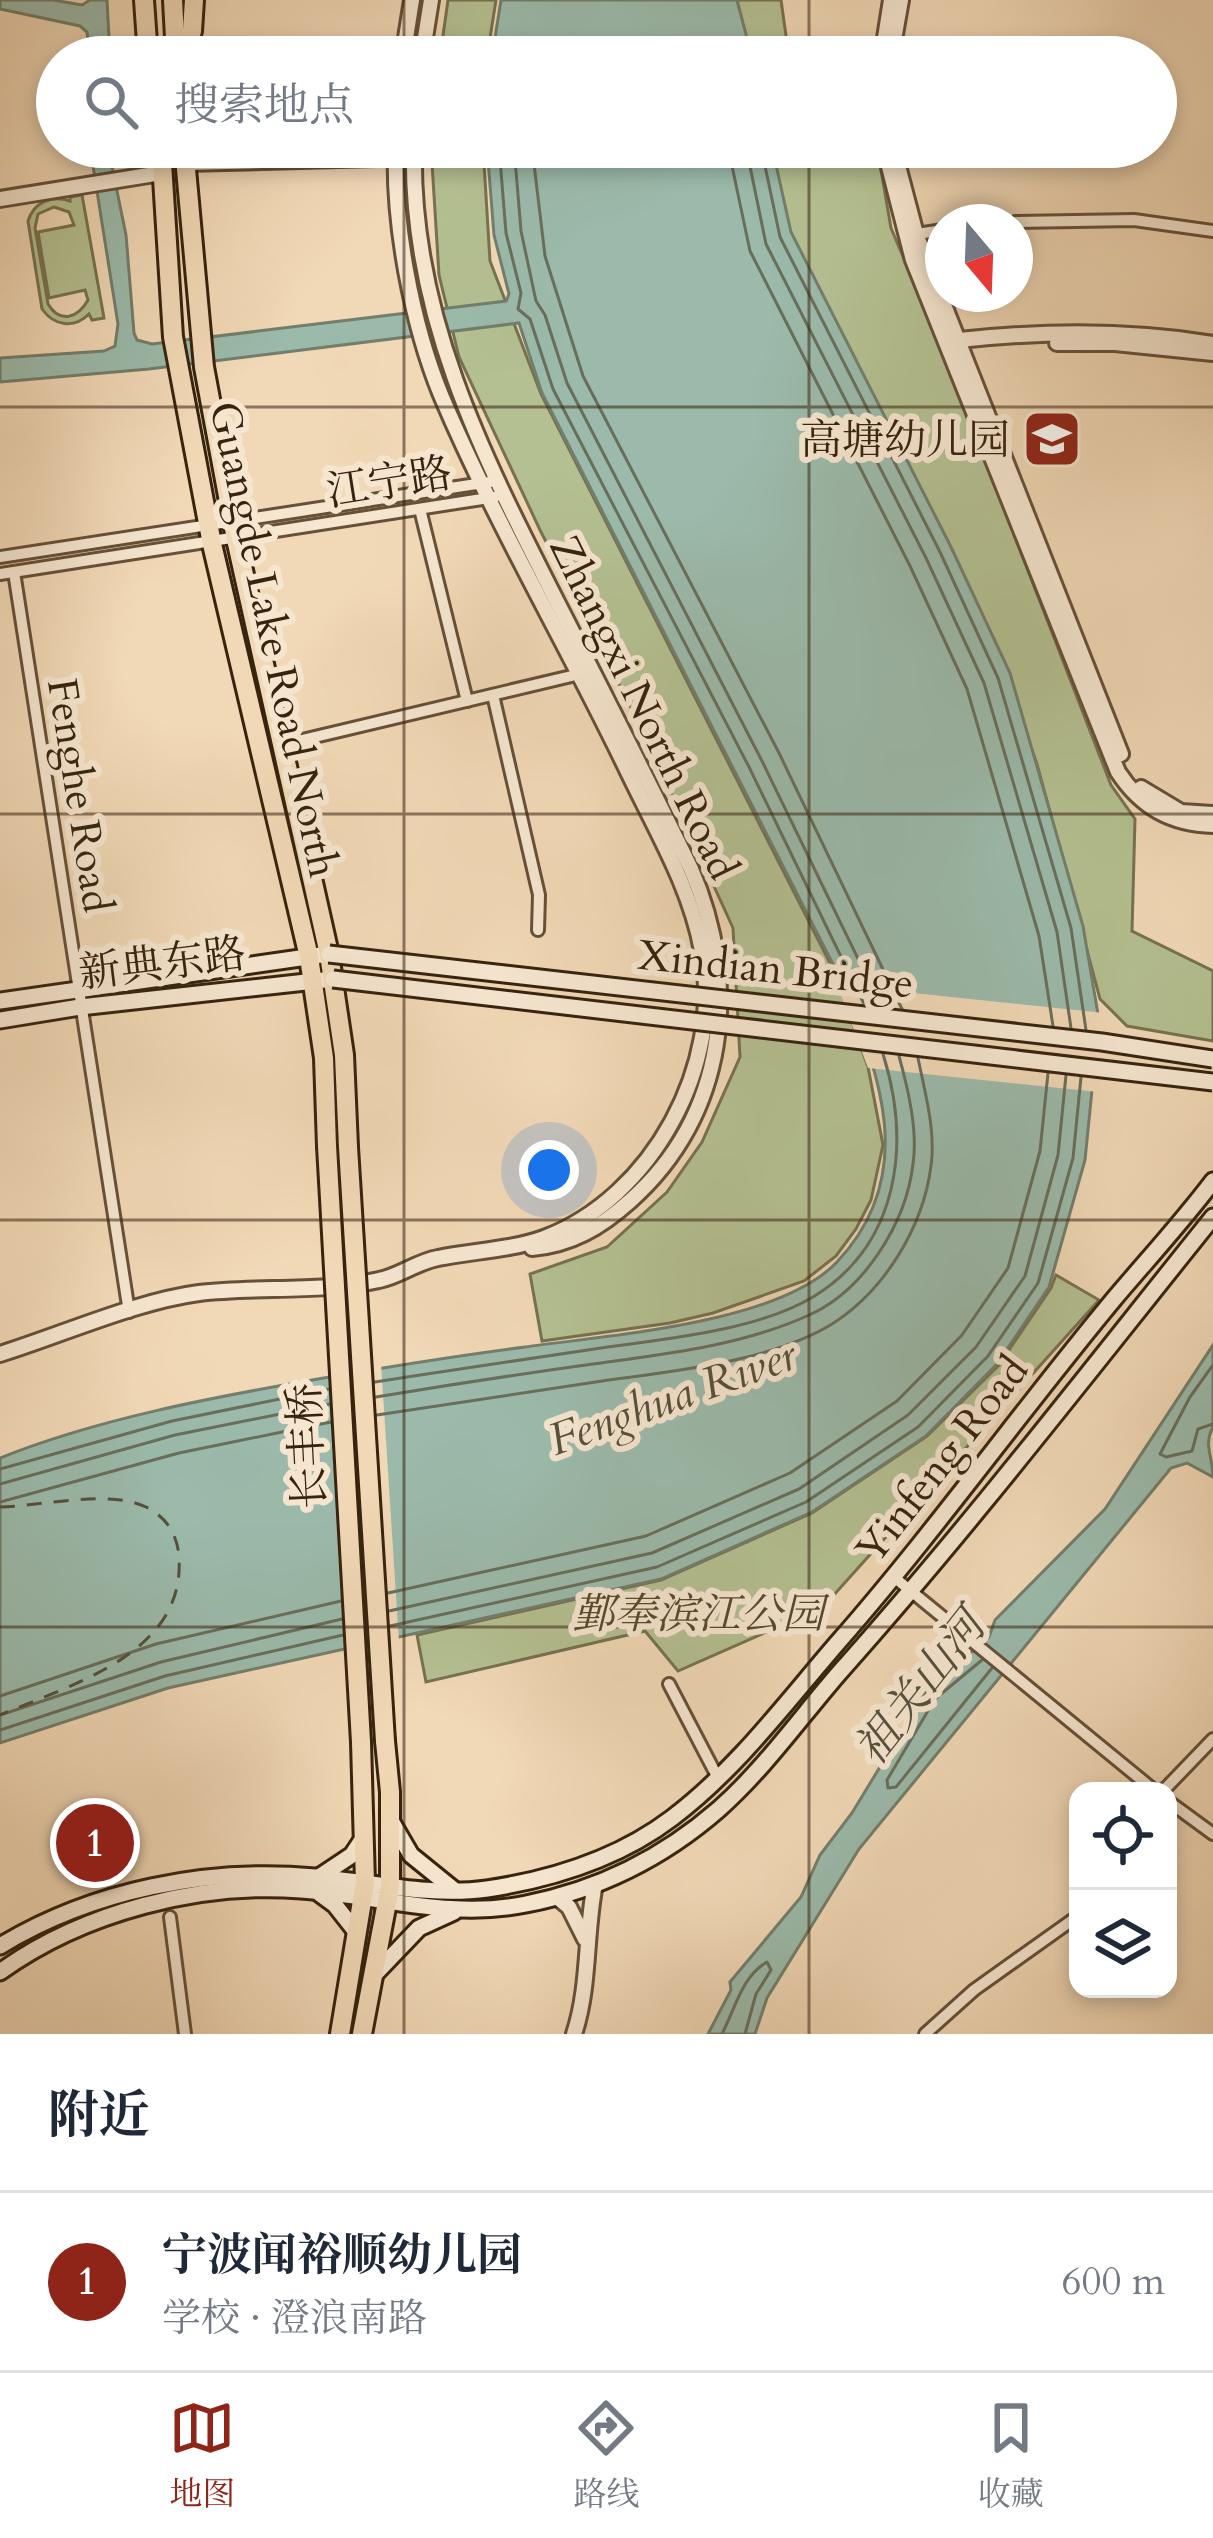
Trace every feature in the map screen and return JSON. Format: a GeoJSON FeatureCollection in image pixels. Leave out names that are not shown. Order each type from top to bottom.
{"type":"FeatureCollection","features":[{"type":"Feature","properties":{"kind":"main road"},"geometry":{"type":"LineString","coordinates":[[144,0],[147,36]]}},
{"type":"Feature","properties":{"kind":"main road"},"geometry":{"type":"LineString","coordinates":[[154,0],[157,36]]}},
{"type":"Feature","properties":{"kind":"main road"},"geometry":{"type":"LineString","coordinates":[[173,0],[177,36]]}},
{"type":"Feature","properties":{"kind":"main road"},"geometry":{"type":"LineString","coordinates":[[190,36],[194,0]]}},
{"type":"Feature","properties":{"kind":"main road","name":"Guangde Lake Road North"},"geometry":{"type":"LineString","coordinates":[[161,168],[173,337],[210,536],[319,955]]}},
{"type":"Feature","properties":{"kind":"main road","name":"Guangde Lake Road North"},"geometry":{"type":"LineString","coordinates":[[185,168],[204,367],[323,980],[344,1054],[348,1147]]}},
{"type":"Feature","properties":{"kind":"main road","name":"新典东路"},"geometry":{"type":"LineString","coordinates":[[0,1020],[79,998],[319,955]]}},
{"type":"Feature","properties":{"kind":"main road","name":"Xindian Bridge"},"geometry":{"type":"LineString","coordinates":[[319,955],[1102,1042],[1213,1059]]}},
{"type":"Feature","properties":{"kind":"main road","name":"Guangde Lake Road North"},"geometry":{"type":"LineString","coordinates":[[323,980],[327,1146]]}},
{"type":"Feature","properties":{"kind":"main road","name":"新典东路"},"geometry":{"type":"LineString","coordinates":[[0,1001],[323,980]]}},
{"type":"Feature","properties":{"kind":"main road","name":"Xindian Bridge"},"geometry":{"type":"LineString","coordinates":[[323,980],[1213,1082]]}},
{"type":"Feature","properties":{"kind":"main road","name":"长丰桥"},"geometry":{"type":"LineString","coordinates":[[327,1146],[361,1742],[364,1891]]}},
{"type":"Feature","properties":{"kind":"main road","name":"长丰桥"},"geometry":{"type":"LineString","coordinates":[[348,1147],[390,1819],[388,1894]]}},
{"type":"Feature","properties":{"kind":"main road","name":"Yinfeng Road"},"geometry":{"type":"LineString","coordinates":[[388,1894],[484,1889],[562,1874],[621,1850],[672,1818],[718,1778],[895,1578],[1213,1181]]}},
{"type":"Feature","properties":{"kind":"main road","name":"Yinfeng Road"},"geometry":{"type":"LineString","coordinates":[[318,1885],[460,1910],[521,1906],[595,1884],[665,1849],[720,1808],[912,1591],[1213,1217]]}},
{"type":"Feature","properties":{"kind":"main road"},"geometry":{"type":"LineString","coordinates":[[390,1819],[411,1855],[455,1890]]}},
{"type":"Feature","properties":{"kind":"main road"},"geometry":{"type":"LineString","coordinates":[[0,1972],[68,1934],[146,1905],[318,1885],[352,1855],[364,1837]]}},
{"type":"Feature","properties":{"kind":"main road"},"geometry":{"type":"LineString","coordinates":[[0,1946],[79,1908],[177,1883],[272,1874],[318,1885],[357,1933]]}},
{"type":"Feature","properties":{"kind":"main road"},"geometry":{"type":"LineString","coordinates":[[340,2034],[364,1891]]}},
{"type":"Feature","properties":{"kind":"main road"},"geometry":{"type":"LineString","coordinates":[[362,2034],[388,1894]]}},
{"type":"Feature","properties":{"kind":"main road"},"geometry":{"type":"LineString","coordinates":[[373,1976],[419,1928],[460,1910]]}},
{"type":"Feature","properties":{"kind":"street"},"geometry":{"type":"LineString","coordinates":[[406,36],[412,0]]}},
{"type":"Feature","properties":{"kind":"street"},"geometry":{"type":"LineString","coordinates":[[425,36],[431,0]]}},
{"type":"Feature","properties":{"kind":"street"},"geometry":{"type":"LineString","coordinates":[[885,36],[891,0]]}},
{"type":"Feature","properties":{"kind":"street"},"geometry":{"type":"LineString","coordinates":[[895,36],[901,0]]}},
{"type":"Feature","properties":{"kind":"street","name":"Zhangxi North Road"},"geometry":{"type":"LineString","coordinates":[[0,1354],[199,1293],[372,1282],[417,1263],[545,1238],[607,1200],[639,1172],[684,1099],[701,1030],[705,967],[693,913],[493,489],[441,341],[423,305],[398,168]]}},
{"type":"Feature","properties":{"kind":"street","name":"Zhangxi North Road"},"geometry":{"type":"LineString","coordinates":[[415,168],[424,346],[441,393],[691,869],[713,928],[720,965],[717,1042],[708,1078],[678,1147],[651,1183],[610,1218],[573,1240],[555,1246],[485,1250]]}},
{"type":"Feature","properties":{"kind":"street"},"geometry":{"type":"LineString","coordinates":[[894,168],[910,236],[1128,770],[1145,793],[1168,806],[1213,814]]}},
{"type":"Feature","properties":{"kind":"street"},"geometry":{"type":"LineString","coordinates":[[0,199],[161,172]]}},
{"type":"Feature","properties":{"kind":"street"},"geometry":{"type":"LineString","coordinates":[[1033,222],[1134,220],[1213,231]]}},
{"type":"Feature","properties":{"kind":"street"},"geometry":{"type":"LineString","coordinates":[[910,236],[925,233]]}},
{"type":"Feature","properties":{"kind":"street"},"geometry":{"type":"LineString","coordinates":[[954,345],[1009,334],[1084,333],[1213,344]]}},
{"type":"Feature","properties":{"kind":"street"},"geometry":{"type":"LineString","coordinates":[[954,345],[1114,343],[1213,353]]}},
{"type":"Feature","properties":{"kind":"street"},"geometry":{"type":"LineString","coordinates":[[954,345],[1118,772],[1138,798],[1163,815],[1213,825]]}},
{"type":"Feature","properties":{"kind":"street","name":"江宁路"},"geometry":{"type":"LineString","coordinates":[[234,531],[420,509],[493,489]]}},
{"type":"Feature","properties":{"kind":"street","name":"江宁路"},"geometry":{"type":"LineString","coordinates":[[0,574],[493,489]]}},
{"type":"Feature","properties":{"kind":"street"},"geometry":{"type":"LineString","coordinates":[[420,509],[467,701]]}},
{"type":"Feature","properties":{"kind":"street","name":"江宁路"},"geometry":{"type":"LineString","coordinates":[[0,557],[210,536]]}},
{"type":"Feature","properties":{"kind":"street","name":"Fenghe Road"},"geometry":{"type":"LineString","coordinates":[[14,572],[129,1312]]}},
{"type":"Feature","properties":{"kind":"street"},"geometry":{"type":"LineString","coordinates":[[281,745],[580,674]]}},
{"type":"Feature","properties":{"kind":"street"},"geometry":{"type":"LineString","coordinates":[[493,695],[538,896],[538,930]]}},
{"type":"Feature","properties":{"kind":"street"},"geometry":{"type":"LineString","coordinates":[[895,1578],[1148,1782]]}},
{"type":"Feature","properties":{"kind":"street"},"geometry":{"type":"LineString","coordinates":[[668,1684],[718,1778]]}},
{"type":"Feature","properties":{"kind":"street"},"geometry":{"type":"LineString","coordinates":[[1168,1782],[1213,1739]]}},
{"type":"Feature","properties":{"kind":"street"},"geometry":{"type":"LineString","coordinates":[[1177,1808],[1213,1834]]}},
{"type":"Feature","properties":{"kind":"street"},"geometry":{"type":"LineString","coordinates":[[574,2034],[584,2004],[595,1884]]}},
{"type":"Feature","properties":{"kind":"street"},"geometry":{"type":"LineString","coordinates":[[185,2034],[170,1917],[173,1908],[190,1897]]}},
{"type":"Feature","properties":{"kind":"street"},"geometry":{"type":"LineString","coordinates":[[557,1897],[575,1916],[586,1944]]}},
{"type":"Feature","properties":{"kind":"street"},"geometry":{"type":"LineString","coordinates":[[146,1905],[170,1917]]}},
{"type":"Feature","properties":{"kind":"street"},"geometry":{"type":"LineString","coordinates":[[925,2034],[974,1990],[1069,1922]]}},
{"type":"Feature","properties":{"kind":"green space"},"geometry":{"type":"Polygon","coordinates":[[[448,0],[496,0],[490,36],[443,36],[448,0]]]}},
{"type":"Feature","properties":{"kind":"green space"},"geometry":{"type":"Polygon","coordinates":[[[727,0],[781,0],[786,36],[735,36],[727,0]]]}},
{"type":"Feature","properties":{"kind":"green space"},"geometry":{"type":"Polygon","coordinates":[[[432,168],[484,168],[490,261],[541,394],[834,971],[868,1067],[883,1145],[871,1200],[856,1229],[836,1256],[804,1281],[713,1313],[542,1341],[530,1274],[607,1247],[667,1192],[702,1142],[740,1057],[733,928],[645,735],[540,530],[459,357],[439,275],[432,168]]]}},
{"type":"Feature","properties":{"kind":"green space"},"geometry":{"type":"Polygon","coordinates":[[[766,168],[881,168],[891,228],[1111,785],[1135,819],[1132,931],[1213,971],[1213,1041],[1127,1026],[1100,999],[1037,764],[990,637],[810,277],[766,168]]]}},
{"type":"Feature","properties":{"kind":"green space"},"geometry":{"type":"Polygon","coordinates":[[[82,195],[104,318],[92,320],[89,314],[64,324],[42,309],[28,221],[44,202],[70,201],[82,195]],[[54,207],[38,214],[35,228],[48,304],[63,316],[74,314],[88,300],[85,290],[49,298],[38,232],[74,225],[69,212],[54,207]]]}},
{"type":"Feature","properties":{"kind":"green space","name":"鄞奉滨江公园"},"geometry":{"type":"Polygon","coordinates":[[[1056,1275],[1099,1300],[823,1607],[678,1671],[645,1631],[426,1682],[417,1635],[661,1580],[812,1513],[927,1436],[998,1366],[1056,1275]]]}},
{"type":"Feature","properties":{"kind":"water"},"geometry":{"type":"Polygon","coordinates":[[[0,0],[82,5],[107,0],[109,36],[87,36],[80,26],[0,9],[0,0]]]}},
{"type":"Feature","properties":{"kind":"water"},"geometry":{"type":"Polygon","coordinates":[[[501,0],[737,0],[746,36],[495,36],[501,0]]]}},
{"type":"Feature","properties":{"kind":"water","name":"Fenghua Rıver"},"geometry":{"type":"Polygon","coordinates":[[[93,168],[112,168],[126,235],[134,333],[137,340],[152,344],[506,301],[509,294],[494,235],[489,168],[777,168],[791,232],[1010,673],[1083,926],[1099,1020],[1085,1160],[1049,1287],[997,1364],[926,1436],[812,1512],[661,1579],[168,1688],[0,1743],[0,1458],[76,1432],[197,1402],[396,1366],[645,1331],[775,1300],[810,1283],[837,1262],[862,1229],[877,1195],[884,1161],[879,1090],[842,982],[542,393],[519,323],[149,369],[0,382],[0,358],[104,351],[115,346],[118,324],[93,168]]]}},
{"type":"Feature","properties":{"kind":"water"},"geometry":{"type":"Polygon","coordinates":[[[1213,1345],[1209,1445],[1213,1477],[1187,1463],[1171,1468],[859,1849],[767,1998],[755,2034],[708,2034],[731,1990],[730,1982],[801,1897],[820,1855],[852,1813],[926,1691],[989,1637],[995,1620],[1105,1509],[1213,1345]]]}},
{"type":"Feature","properties":{"kind":"pier"},"geometry":{"type":"Polygon","coordinates":[[[837,985],[1104,1013],[1098,1092],[868,1068],[837,985]]]}},
{"type":"Feature","properties":{"kind":"pier"},"geometry":{"type":"Polygon","coordinates":[[[381,1363],[399,1642],[348,1652],[330,1371],[381,1363]]]}},
{"type":"Feature","properties":{"kind":"ferry route"},"geometry":{"type":"LineString","coordinates":[[0,1507],[94,1499],[131,1502],[165,1522],[174,1535],[179,1558],[176,1591],[164,1619],[144,1642],[90,1677],[0,1715]]}},
{"type":"Feature","properties":{"kind":"place","name":"高塘幼儿园"},"geometry":{"type":"Point","coordinates":[1052,439]}},
{"type":"Feature","properties":{"kind":"place","name":"宁波闻裕顺幼儿园"},"geometry":{"type":"Point","coordinates":[95,1843]}},
{"type":"Feature","properties":{"kind":"water label","name":"祖关山河"},"geometry":{"type":"Point","coordinates":[919,1687]}}]}
